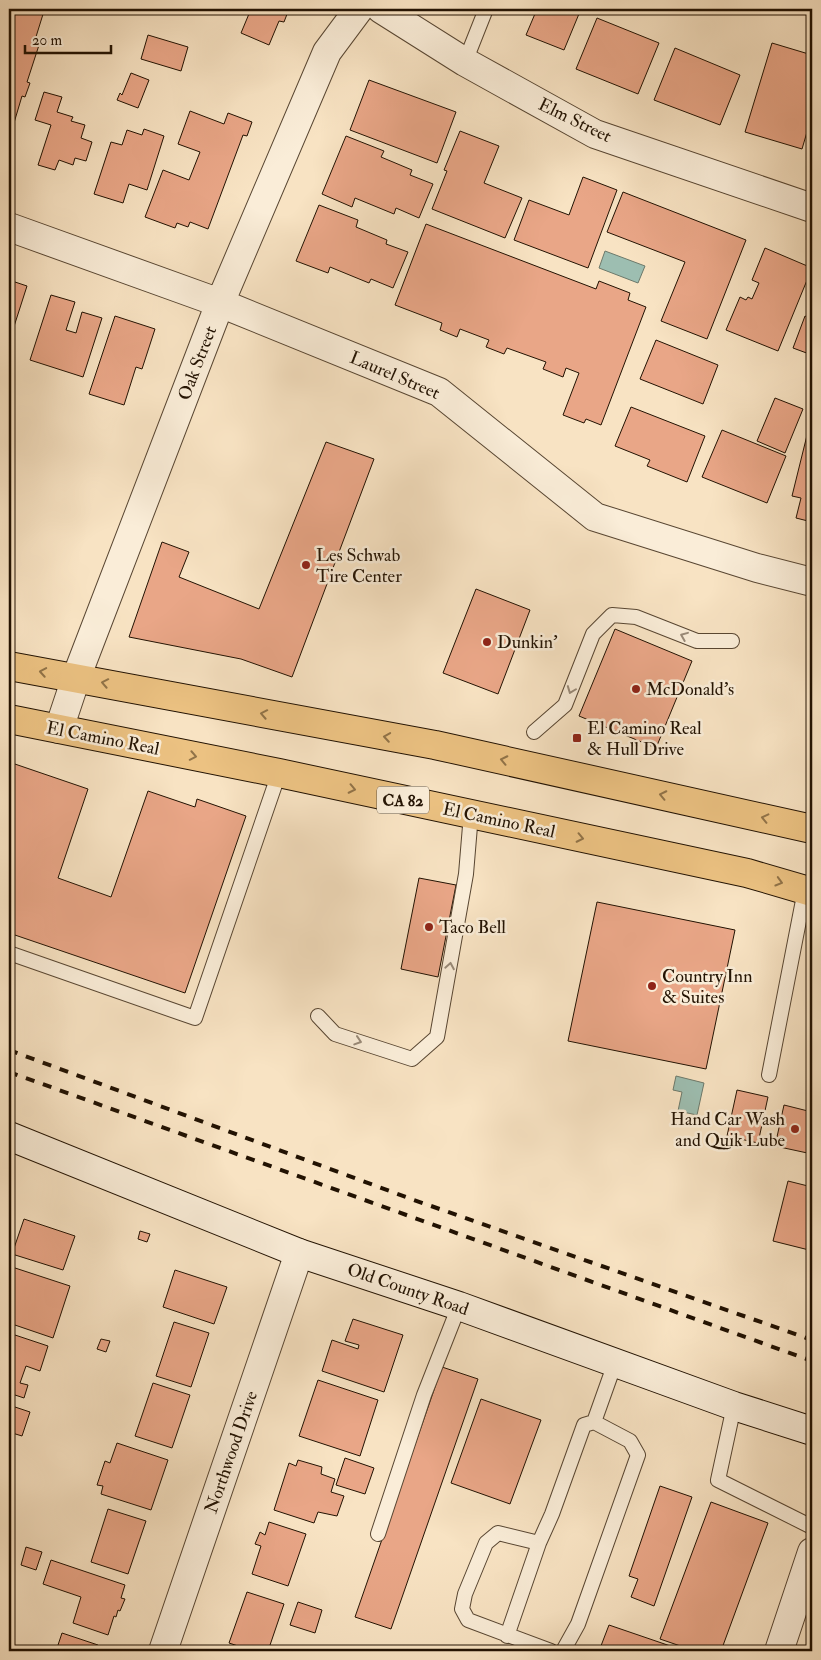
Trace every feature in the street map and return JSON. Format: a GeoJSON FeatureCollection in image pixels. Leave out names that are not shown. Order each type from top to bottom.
{"type":"FeatureCollection","features":[{"type":"Feature","properties":{"kind":"main road"},"geometry":{"type":"LineString","coordinates":[[9,666],[435,745],[812,829]]}},
{"type":"Feature","properties":{"kind":"main road","name":"El Camino Real"},"geometry":{"type":"LineString","coordinates":[[9,719],[279,773],[747,873],[809,891]]}},
{"type":"Feature","properties":{"kind":"street","name":"Oak Street"},"geometry":{"type":"LineString","coordinates":[[60,729],[76,678],[220,303],[327,52],[359,9]]}},
{"type":"Feature","properties":{"kind":"street","name":"Elm Street"},"geometry":{"type":"LineString","coordinates":[[381,9],[465,62],[596,134],[812,208]]}},
{"type":"Feature","properties":{"kind":"street","name":"Laurel Street"},"geometry":{"type":"LineString","coordinates":[[9,227],[220,303],[439,392],[595,517],[757,568],[812,582]]}},
{"type":"Feature","properties":{"kind":"street","name":"Old County Road"},"geometry":{"type":"LineString","coordinates":[[9,1136],[299,1253],[459,1306],[734,1406],[812,1432]]}},
{"type":"Feature","properties":{"kind":"street","name":"Northwood Drive"},"geometry":{"type":"LineString","coordinates":[[164,1651],[299,1253]]}},
{"type":"Feature","properties":{"kind":"street"},"geometry":{"type":"LineString","coordinates":[[779,1651],[812,1552]]}},
{"type":"Feature","properties":{"kind":"lane"},"geometry":{"type":"LineString","coordinates":[[465,62],[486,9]]}},
{"type":"Feature","properties":{"kind":"lane"},"geometry":{"type":"LineString","coordinates":[[534,732],[565,705],[593,634],[612,615],[636,617],[697,641],[732,641]]}},
{"type":"Feature","properties":{"kind":"lane"},"geometry":{"type":"LineString","coordinates":[[9,953],[195,1018],[279,773]]}},
{"type":"Feature","properties":{"kind":"lane"},"geometry":{"type":"LineString","coordinates":[[318,1016],[335,1034],[412,1059],[437,1037],[466,874],[471,814]]}},
{"type":"Feature","properties":{"kind":"lane"},"geometry":{"type":"LineString","coordinates":[[769,1075],[809,891]]}},
{"type":"Feature","properties":{"kind":"lane"},"geometry":{"type":"LineString","coordinates":[[378,1534],[424,1396],[459,1306]]}},
{"type":"Feature","properties":{"kind":"lane"},"geometry":{"type":"LineString","coordinates":[[594,1422],[615,1363]]}},
{"type":"Feature","properties":{"kind":"lane"},"geometry":{"type":"LineString","coordinates":[[734,1406],[718,1480],[812,1527]]}},
{"type":"Feature","properties":{"kind":"lane"},"geometry":{"type":"LineString","coordinates":[[507,1636],[539,1543],[552,1514],[584,1425],[594,1422],[630,1441],[638,1455],[578,1624],[563,1651]]}},
{"type":"Feature","properties":{"kind":"lane"},"geometry":{"type":"LineString","coordinates":[[539,1543],[498,1533],[486,1543],[465,1594],[462,1609],[468,1620],[551,1651]]}},
{"type":"Feature","properties":{"kind":"shaded area"},"geometry":{"type":"Polygon","coordinates":[[[605,251],[645,266],[638,283],[599,268],[605,251]]]}},
{"type":"Feature","properties":{"kind":"shaded area"},"geometry":{"type":"Polygon","coordinates":[[[676,1076],[704,1083],[697,1115],[678,1111],[682,1092],[673,1090],[676,1076]]]}},
{"type":"Feature","properties":{"kind":"building"},"geometry":{"type":"Polygon","coordinates":[[[9,9],[44,11],[35,40],[40,42],[27,82],[30,83],[25,97],[22,96],[11,133],[14,134],[9,150],[9,9]]]}},
{"type":"Feature","properties":{"kind":"building"},"geometry":{"type":"Polygon","coordinates":[[[251,9],[289,9],[284,22],[279,21],[269,45],[241,33],[251,9]]]}},
{"type":"Feature","properties":{"kind":"building"},"geometry":{"type":"Polygon","coordinates":[[[537,9],[581,9],[564,50],[526,35],[537,9]]]}},
{"type":"Feature","properties":{"kind":"building"},"geometry":{"type":"Polygon","coordinates":[[[597,18],[659,43],[638,94],[576,69],[597,18]]]}},
{"type":"Feature","properties":{"kind":"building"},"geometry":{"type":"Polygon","coordinates":[[[148,35],[188,47],[181,71],[141,59],[148,35]]]}},
{"type":"Feature","properties":{"kind":"building"},"geometry":{"type":"Polygon","coordinates":[[[772,43],[812,55],[812,115],[802,149],[745,132],[772,43]]]}},
{"type":"Feature","properties":{"kind":"building"},"geometry":{"type":"Polygon","coordinates":[[[675,48],[740,75],[720,125],[654,100],[675,48]]]}},
{"type":"Feature","properties":{"kind":"building"},"geometry":{"type":"Polygon","coordinates":[[[131,73],[149,80],[138,108],[117,100],[120,93],[122,95],[131,73]]]}},
{"type":"Feature","properties":{"kind":"building"},"geometry":{"type":"Polygon","coordinates":[[[369,80],[456,112],[437,163],[350,130],[369,80]]]}},
{"type":"Feature","properties":{"kind":"building"},"geometry":{"type":"Polygon","coordinates":[[[44,92],[62,97],[57,112],[73,117],[71,121],[85,125],[81,138],[92,142],[86,161],[75,158],[73,165],[59,160],[55,170],[38,165],[51,125],[35,120],[44,92]]]}},
{"type":"Feature","properties":{"kind":"building"},"geometry":{"type":"Polygon","coordinates":[[[190,111],[224,124],[228,113],[252,122],[247,136],[243,135],[208,229],[190,222],[188,227],[177,223],[175,228],[145,217],[163,170],[189,180],[200,152],[178,144],[190,111]]]}},
{"type":"Feature","properties":{"kind":"building"},"geometry":{"type":"Polygon","coordinates":[[[144,129],[164,136],[147,190],[129,184],[123,203],[94,194],[111,142],[122,145],[127,130],[142,135],[144,129]]]}},
{"type":"Feature","properties":{"kind":"building"},"geometry":{"type":"Polygon","coordinates":[[[460,131],[499,146],[484,183],[522,198],[505,238],[432,209],[447,171],[444,170],[460,131]]]}},
{"type":"Feature","properties":{"kind":"building"},"geometry":{"type":"Polygon","coordinates":[[[346,136],[384,151],[381,157],[412,170],[410,175],[433,184],[419,218],[396,208],[394,214],[355,198],[352,207],[322,194],[346,136]]]}},
{"type":"Feature","properties":{"kind":"building"},"geometry":{"type":"Polygon","coordinates":[[[583,177],[617,190],[588,268],[514,240],[529,200],[569,215],[583,177]]]}},
{"type":"Feature","properties":{"kind":"building"},"geometry":{"type":"Polygon","coordinates":[[[623,192],[746,240],[707,339],[661,321],[685,262],[607,232],[623,192]]]}},
{"type":"Feature","properties":{"kind":"building"},"geometry":{"type":"Polygon","coordinates":[[[319,205],[358,220],[356,227],[387,240],[386,244],[408,252],[393,288],[371,279],[369,283],[330,267],[328,273],[296,261],[319,205]]]}},
{"type":"Feature","properties":{"kind":"building"},"geometry":{"type":"Polygon","coordinates":[[[426,224],[596,289],[599,281],[630,293],[628,300],[646,307],[601,425],[586,419],[584,423],[563,415],[579,373],[566,368],[563,377],[543,369],[546,362],[507,348],[504,354],[486,347],[489,340],[460,329],[457,337],[440,330],[442,323],[395,305],[426,224]]]}},
{"type":"Feature","properties":{"kind":"building"},"geometry":{"type":"Polygon","coordinates":[[[765,248],[812,268],[778,351],[726,330],[740,297],[746,300],[748,297],[752,299],[759,283],[752,280],[765,248]]]}},
{"type":"Feature","properties":{"kind":"building"},"geometry":{"type":"Polygon","coordinates":[[[9,280],[27,286],[9,342],[9,280]]]}},
{"type":"Feature","properties":{"kind":"building"},"geometry":{"type":"Polygon","coordinates":[[[51,295],[75,302],[66,330],[76,333],[82,312],[102,318],[83,377],[30,360],[51,295]]]}},
{"type":"Feature","properties":{"kind":"building"},"geometry":{"type":"Polygon","coordinates":[[[115,316],[155,329],[142,369],[136,367],[124,405],[89,394],[115,316]]]}},
{"type":"Feature","properties":{"kind":"building"},"geometry":{"type":"Polygon","coordinates":[[[805,316],[812,319],[812,355],[793,348],[805,316]]]}},
{"type":"Feature","properties":{"kind":"building"},"geometry":{"type":"Polygon","coordinates":[[[656,340],[718,365],[703,404],[640,379],[656,340]]]}},
{"type":"Feature","properties":{"kind":"building"},"geometry":{"type":"Polygon","coordinates":[[[775,398],[803,409],[785,453],[757,441],[775,398]]]}},
{"type":"Feature","properties":{"kind":"building"},"geometry":{"type":"Polygon","coordinates":[[[631,407],[705,436],[687,482],[647,466],[650,460],[615,446],[631,407]]]}},
{"type":"Feature","properties":{"kind":"building"},"geometry":{"type":"Polygon","coordinates":[[[811,419],[812,522],[796,518],[801,498],[792,496],[811,419]]]}},
{"type":"Feature","properties":{"kind":"building"},"geometry":{"type":"Polygon","coordinates":[[[722,430],[786,456],[767,503],[702,477],[722,430]]]}},
{"type":"Feature","properties":{"kind":"building","name":"Les Schwab Tire Center"},"geometry":{"type":"Polygon","coordinates":[[[326,442],[374,459],[292,677],[241,659],[129,637],[162,542],[189,552],[179,577],[259,609],[326,442]]]}},
{"type":"Feature","properties":{"kind":"building","name":"Dunkin'"},"geometry":{"type":"Polygon","coordinates":[[[476,589],[530,610],[498,694],[443,673],[476,589]]]}},
{"type":"Feature","properties":{"kind":"building","name":"McDonald's"},"geometry":{"type":"Polygon","coordinates":[[[615,629],[692,661],[656,748],[579,716],[615,629]]]}},
{"type":"Feature","properties":{"kind":"building"},"geometry":{"type":"Polygon","coordinates":[[[9,762],[88,789],[58,878],[111,897],[148,791],[195,807],[197,799],[246,816],[185,993],[9,933],[9,762]]]}},
{"type":"Feature","properties":{"kind":"building","name":"Taco Bell"},"geometry":{"type":"Polygon","coordinates":[[[419,878],[456,885],[438,977],[401,969],[419,878]]]}},
{"type":"Feature","properties":{"kind":"building","name":"Country Inn & Suites"},"geometry":{"type":"Polygon","coordinates":[[[597,902],[735,930],[706,1069],[568,1041],[597,902]]]}},
{"type":"Feature","properties":{"kind":"building"},"geometry":{"type":"Polygon","coordinates":[[[737,1090],[768,1097],[758,1143],[727,1136],[737,1090]]]}},
{"type":"Feature","properties":{"kind":"building","name":"Hand Car Wash and Quik Lube"},"geometry":{"type":"Polygon","coordinates":[[[784,1105],[812,1112],[812,1154],[775,1146],[784,1105]]]}},
{"type":"Feature","properties":{"kind":"building"},"geometry":{"type":"Polygon","coordinates":[[[788,1181],[812,1187],[812,1239],[809,1250],[773,1241],[788,1181]]]}},
{"type":"Feature","properties":{"kind":"building"},"geometry":{"type":"Polygon","coordinates":[[[24,1219],[75,1236],[63,1270],[12,1254],[24,1219]]]}},
{"type":"Feature","properties":{"kind":"building"},"geometry":{"type":"Polygon","coordinates":[[[140,1231],[150,1234],[147,1242],[138,1239],[140,1231]]]}},
{"type":"Feature","properties":{"kind":"building"},"geometry":{"type":"Polygon","coordinates":[[[9,1266],[70,1286],[53,1338],[9,1323],[9,1266]]]}},
{"type":"Feature","properties":{"kind":"building"},"geometry":{"type":"Polygon","coordinates":[[[175,1270],[227,1287],[214,1324],[163,1307],[175,1270]]]}},
{"type":"Feature","properties":{"kind":"building"},"geometry":{"type":"Polygon","coordinates":[[[353,1319],[403,1335],[384,1392],[322,1371],[332,1340],[358,1349],[359,1345],[345,1341],[353,1319]]]}},
{"type":"Feature","properties":{"kind":"building"},"geometry":{"type":"Polygon","coordinates":[[[174,1322],[209,1333],[191,1387],[156,1376],[174,1322]]]}},
{"type":"Feature","properties":{"kind":"building"},"geometry":{"type":"Polygon","coordinates":[[[9,1333],[48,1346],[40,1371],[26,1366],[20,1383],[28,1385],[24,1398],[9,1393],[9,1333]]]}},
{"type":"Feature","properties":{"kind":"building"},"geometry":{"type":"Polygon","coordinates":[[[101,1339],[110,1341],[106,1352],[97,1349],[101,1339]]]}},
{"type":"Feature","properties":{"kind":"building"},"geometry":{"type":"Polygon","coordinates":[[[442,1367],[478,1379],[391,1629],[355,1617],[442,1367]]]}},
{"type":"Feature","properties":{"kind":"building"},"geometry":{"type":"Polygon","coordinates":[[[318,1380],[378,1400],[360,1456],[299,1436],[318,1380]]]}},
{"type":"Feature","properties":{"kind":"building"},"geometry":{"type":"Polygon","coordinates":[[[153,1383],[190,1395],[172,1448],[135,1436],[153,1383]]]}},
{"type":"Feature","properties":{"kind":"building"},"geometry":{"type":"Polygon","coordinates":[[[481,1399],[541,1420],[510,1504],[451,1483],[481,1399]]]}},
{"type":"Feature","properties":{"kind":"building"},"geometry":{"type":"Polygon","coordinates":[[[9,1405],[30,1412],[22,1436],[9,1432],[9,1405]]]}},
{"type":"Feature","properties":{"kind":"building"},"geometry":{"type":"Polygon","coordinates":[[[117,1443],[168,1460],[151,1510],[101,1494],[103,1486],[97,1485],[105,1461],[110,1463],[117,1443]]]}},
{"type":"Feature","properties":{"kind":"building"},"geometry":{"type":"Polygon","coordinates":[[[345,1458],[374,1468],[365,1494],[336,1485],[345,1458]]]}},
{"type":"Feature","properties":{"kind":"building"},"geometry":{"type":"Polygon","coordinates":[[[298,1460],[322,1467],[321,1474],[335,1479],[331,1492],[344,1496],[337,1516],[318,1512],[314,1523],[274,1510],[289,1463],[296,1466],[298,1460]]]}},
{"type":"Feature","properties":{"kind":"building"},"geometry":{"type":"Polygon","coordinates":[[[660,1486],[692,1497],[654,1606],[631,1597],[638,1579],[629,1576],[660,1486]]]}},
{"type":"Feature","properties":{"kind":"building"},"geometry":{"type":"Polygon","coordinates":[[[711,1502],[768,1523],[721,1651],[695,1651],[660,1639],[711,1502]]]}},
{"type":"Feature","properties":{"kind":"building"},"geometry":{"type":"Polygon","coordinates":[[[108,1509],[146,1521],[128,1574],[91,1562],[108,1509]]]}},
{"type":"Feature","properties":{"kind":"building"},"geometry":{"type":"Polygon","coordinates":[[[269,1522],[306,1534],[288,1586],[252,1574],[261,1546],[255,1544],[260,1532],[265,1535],[269,1522]]]}},
{"type":"Feature","properties":{"kind":"building"},"geometry":{"type":"Polygon","coordinates":[[[26,1547],[42,1552],[36,1570],[21,1565],[26,1547]]]}},
{"type":"Feature","properties":{"kind":"building"},"geometry":{"type":"Polygon","coordinates":[[[51,1560],[125,1585],[121,1598],[125,1599],[120,1611],[118,1610],[116,1617],[114,1616],[108,1635],[73,1623],[81,1597],[43,1584],[51,1560]]]}},
{"type":"Feature","properties":{"kind":"building"},"geometry":{"type":"Polygon","coordinates":[[[247,1592],[284,1604],[268,1651],[253,1651],[229,1643],[247,1592]]]}},
{"type":"Feature","properties":{"kind":"building"},"geometry":{"type":"Polygon","coordinates":[[[298,1602],[322,1610],[315,1633],[290,1625],[298,1602]]]}},
{"type":"Feature","properties":{"kind":"building"},"geometry":{"type":"Polygon","coordinates":[[[609,1625],[685,1651],[599,1651],[609,1625]]]}},
{"type":"Feature","properties":{"kind":"building"},"geometry":{"type":"Polygon","coordinates":[[[62,1633],[98,1645],[96,1651],[56,1651],[62,1633]]]}},
{"type":"Feature","properties":{"kind":"railway"},"geometry":{"type":"LineString","coordinates":[[9,1050],[414,1200],[812,1340]]}},
{"type":"Feature","properties":{"kind":"railway"},"geometry":{"type":"LineString","coordinates":[[9,1072],[812,1361]]}},
{"type":"Feature","properties":{"kind":"place","name":"Les Schwab Tire Center"},"geometry":{"type":"Point","coordinates":[306,565]}},
{"type":"Feature","properties":{"kind":"place","name":"Dunkin'"},"geometry":{"type":"Point","coordinates":[487,642]}},
{"type":"Feature","properties":{"kind":"place","name":"McDonald's"},"geometry":{"type":"Point","coordinates":[636,689]}},
{"type":"Feature","properties":{"kind":"place","name":"El Camino Real & Hull Drive"},"geometry":{"type":"Point","coordinates":[577,738]}},
{"type":"Feature","properties":{"kind":"place","name":"Taco Bell"},"geometry":{"type":"Point","coordinates":[429,927]}},
{"type":"Feature","properties":{"kind":"place","name":"Country Inn & Suites"},"geometry":{"type":"Point","coordinates":[652,986]}},
{"type":"Feature","properties":{"kind":"place","name":"Hand Car Wash and Quik Lube"},"geometry":{"type":"Point","coordinates":[795,1129]}}]}
